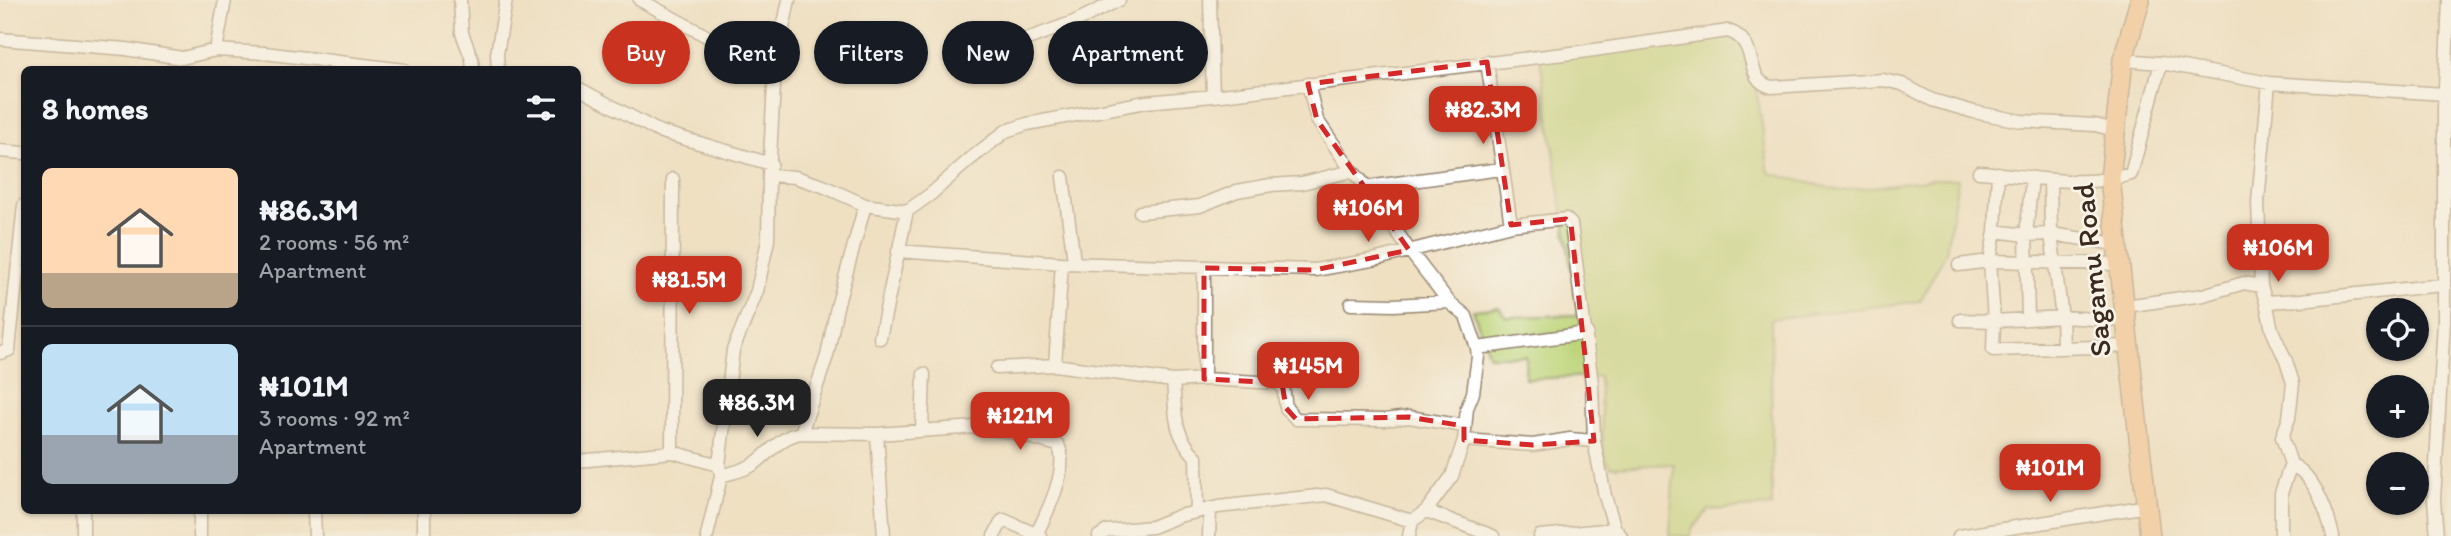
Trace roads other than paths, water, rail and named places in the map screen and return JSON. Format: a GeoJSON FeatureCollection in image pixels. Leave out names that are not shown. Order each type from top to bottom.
{"type":"FeatureCollection","features":[{"type":"Feature","properties":{"kind":"highway","name":"Sagamu Road"},"geometry":{"type":"LineString","coordinates":[[2140,0],[2123,60],[2110,179],[2150,536]]}},
{"type":"Feature","properties":{"kind":"street"},"geometry":{"type":"LineString","coordinates":[[216,50],[225,0]]}},
{"type":"Feature","properties":{"kind":"street"},"geometry":{"type":"LineString","coordinates":[[460,0],[462,33],[472,66]]}},
{"type":"Feature","properties":{"kind":"street"},"geometry":{"type":"LineString","coordinates":[[498,66],[497,54],[506,0]]}},
{"type":"Feature","properties":{"kind":"street"},"geometry":{"type":"LineString","coordinates":[[640,0],[704,35]]}},
{"type":"Feature","properties":{"kind":"street"},"geometry":{"type":"LineString","coordinates":[[785,21],[789,0]]}},
{"type":"Feature","properties":{"kind":"street"},"geometry":{"type":"LineString","coordinates":[[1034,37],[1074,22],[1119,0]]}},
{"type":"Feature","properties":{"kind":"street"},"geometry":{"type":"LineString","coordinates":[[1210,0],[1213,96]]}},
{"type":"Feature","properties":{"kind":"street"},"geometry":{"type":"LineString","coordinates":[[2437,536],[2434,500],[2448,321],[2442,285],[2449,0]]}},
{"type":"Feature","properties":{"kind":"street"},"geometry":{"type":"LineString","coordinates":[[880,338],[907,211],[1006,131],[1111,107],[1580,52],[1728,31],[1738,34],[1746,42],[1756,77],[1764,85],[1772,87],[1883,80],[1902,84],[1932,100],[1974,112],[2021,121],[2095,125],[2115,130]]}},
{"type":"Feature","properties":{"kind":"street"},"geometry":{"type":"LineString","coordinates":[[0,39],[127,49],[181,64],[216,50],[372,66]]}},
{"type":"Feature","properties":{"kind":"street"},"geometry":{"type":"LineString","coordinates":[[2123,60],[2161,63],[2269,83],[2445,94]]}},
{"type":"Feature","properties":{"kind":"street"},"geometry":{"type":"LineString","coordinates":[[1487,62],[1511,225]]}},
{"type":"Feature","properties":{"kind":"street"},"geometry":{"type":"LineString","coordinates":[[1979,172],[2050,180],[2101,182],[2128,175],[2133,172],[2161,63]]}},
{"type":"Feature","properties":{"kind":"street"},"geometry":{"type":"LineString","coordinates":[[2269,83],[2258,202],[2261,285],[2272,330],[2287,361],[2293,383],[2289,418],[2282,437],[2291,464],[2281,493],[2281,536]]}},
{"type":"Feature","properties":{"kind":"street"},"geometry":{"type":"LineString","coordinates":[[706,536],[720,471],[733,350],[757,291],[768,240],[774,84]]}},
{"type":"Feature","properties":{"kind":"street"},"geometry":{"type":"LineString","coordinates":[[1308,84],[1317,120],[1352,171],[1367,187],[1409,250],[1449,302],[1466,316],[1477,348],[1477,374],[1464,426],[1464,440],[1452,476],[1426,511],[1412,522],[1409,536]]}},
{"type":"Feature","properties":{"kind":"street"},"geometry":{"type":"LineString","coordinates":[[581,90],[658,131],[804,180],[865,205],[907,211]]}},
{"type":"Feature","properties":{"kind":"street"},"geometry":{"type":"LineString","coordinates":[[0,151],[21,153]]}},
{"type":"Feature","properties":{"kind":"street"},"geometry":{"type":"LineString","coordinates":[[1367,187],[1501,169]]}},
{"type":"Feature","properties":{"kind":"street"},"geometry":{"type":"LineString","coordinates":[[1140,212],[1200,206],[1237,191],[1302,183],[1352,171]]}},
{"type":"Feature","properties":{"kind":"street"},"geometry":{"type":"LineString","coordinates":[[1998,173],[1995,231],[1990,261],[1993,350],[2130,346]]}},
{"type":"Feature","properties":{"kind":"street"},"geometry":{"type":"LineString","coordinates":[[1055,365],[1068,262],[1063,177]]}},
{"type":"Feature","properties":{"kind":"street"},"geometry":{"type":"LineString","coordinates":[[2028,318],[2026,235],[2032,178]]}},
{"type":"Feature","properties":{"kind":"street"},"geometry":{"type":"LineString","coordinates":[[672,452],[673,179]]}},
{"type":"Feature","properties":{"kind":"street"},"geometry":{"type":"LineString","coordinates":[[2050,180],[2051,234],[2062,317],[2063,347]]}},
{"type":"Feature","properties":{"kind":"street"},"geometry":{"type":"LineString","coordinates":[[801,433],[827,356],[837,307],[865,205]]}},
{"type":"Feature","properties":{"kind":"street"},"geometry":{"type":"LineString","coordinates":[[898,251],[1068,262],[1315,270],[1356,264],[1511,225],[1566,219],[1571,224],[1587,333],[1594,440],[1601,479],[1618,533],[1540,536]]}},
{"type":"Feature","properties":{"kind":"street"},"geometry":{"type":"LineString","coordinates":[[1995,231],[2026,235],[2051,234],[2116,244]]}},
{"type":"Feature","properties":{"kind":"street"},"geometry":{"type":"LineString","coordinates":[[0,353],[9,350],[21,234]]}},
{"type":"Feature","properties":{"kind":"street"},"geometry":{"type":"LineString","coordinates":[[1958,265],[1990,261],[2120,264]]}},
{"type":"Feature","properties":{"kind":"street"},"geometry":{"type":"LineString","coordinates":[[1203,268],[1203,379]]}},
{"type":"Feature","properties":{"kind":"street"},"geometry":{"type":"LineString","coordinates":[[1960,320],[1994,321],[2126,313],[2244,283],[2261,285]]}},
{"type":"Feature","properties":{"kind":"street"},"geometry":{"type":"LineString","coordinates":[[2266,302],[2442,285]]}},
{"type":"Feature","properties":{"kind":"street"},"geometry":{"type":"LineString","coordinates":[[1351,304],[1449,302]]}},
{"type":"Feature","properties":{"kind":"street"},"geometry":{"type":"LineString","coordinates":[[1477,348],[1587,333]]}},
{"type":"Feature","properties":{"kind":"street"},"geometry":{"type":"LineString","coordinates":[[997,368],[1055,365],[1173,381],[1203,379],[1278,383],[1283,386],[1286,408],[1296,419],[1384,420],[1409,417],[1464,426]]}},
{"type":"Feature","properties":{"kind":"street"},"geometry":{"type":"LineString","coordinates":[[922,429],[924,374]]}},
{"type":"Feature","properties":{"kind":"street"},"geometry":{"type":"LineString","coordinates":[[1173,381],[1177,427],[1183,443],[1196,457],[1209,536]]}},
{"type":"Feature","properties":{"kind":"street"},"geometry":{"type":"LineString","coordinates":[[581,461],[672,452],[720,471],[757,462],[773,446],[792,434],[877,433],[976,427],[1010,432],[1058,445],[1062,452],[1062,461],[1051,505],[1038,535],[1004,520],[994,536]]}},
{"type":"Feature","properties":{"kind":"street"},"geometry":{"type":"LineString","coordinates":[[877,433],[884,536]]}},
{"type":"Feature","properties":{"kind":"street"},"geometry":{"type":"LineString","coordinates":[[1464,440],[1533,445],[1570,439],[1594,440]]}},
{"type":"Feature","properties":{"kind":"street"},"geometry":{"type":"LineString","coordinates":[[2291,464],[2300,469],[2312,485],[2327,511],[2333,536]]}},
{"type":"Feature","properties":{"kind":"street"},"geometry":{"type":"LineString","coordinates":[[1099,536],[1107,531],[1152,527],[1179,516],[1245,503],[1326,495],[1412,522]]}},
{"type":"Feature","properties":{"kind":"street"},"geometry":{"type":"LineString","coordinates":[[1958,536],[2148,506]]}},
{"type":"Feature","properties":{"kind":"street"},"geometry":{"type":"LineString","coordinates":[[1426,511],[1493,536]]}},
{"type":"Feature","properties":{"kind":"street"},"geometry":{"type":"LineString","coordinates":[[83,514],[83,536]]}},
{"type":"Feature","properties":{"kind":"street"},"geometry":{"type":"LineString","coordinates":[[200,514],[200,536]]}},
{"type":"Feature","properties":{"kind":"street"},"geometry":{"type":"LineString","coordinates":[[314,514],[315,536]]}},
{"type":"Feature","properties":{"kind":"street"},"geometry":{"type":"LineString","coordinates":[[424,514],[424,536]]}}]}
